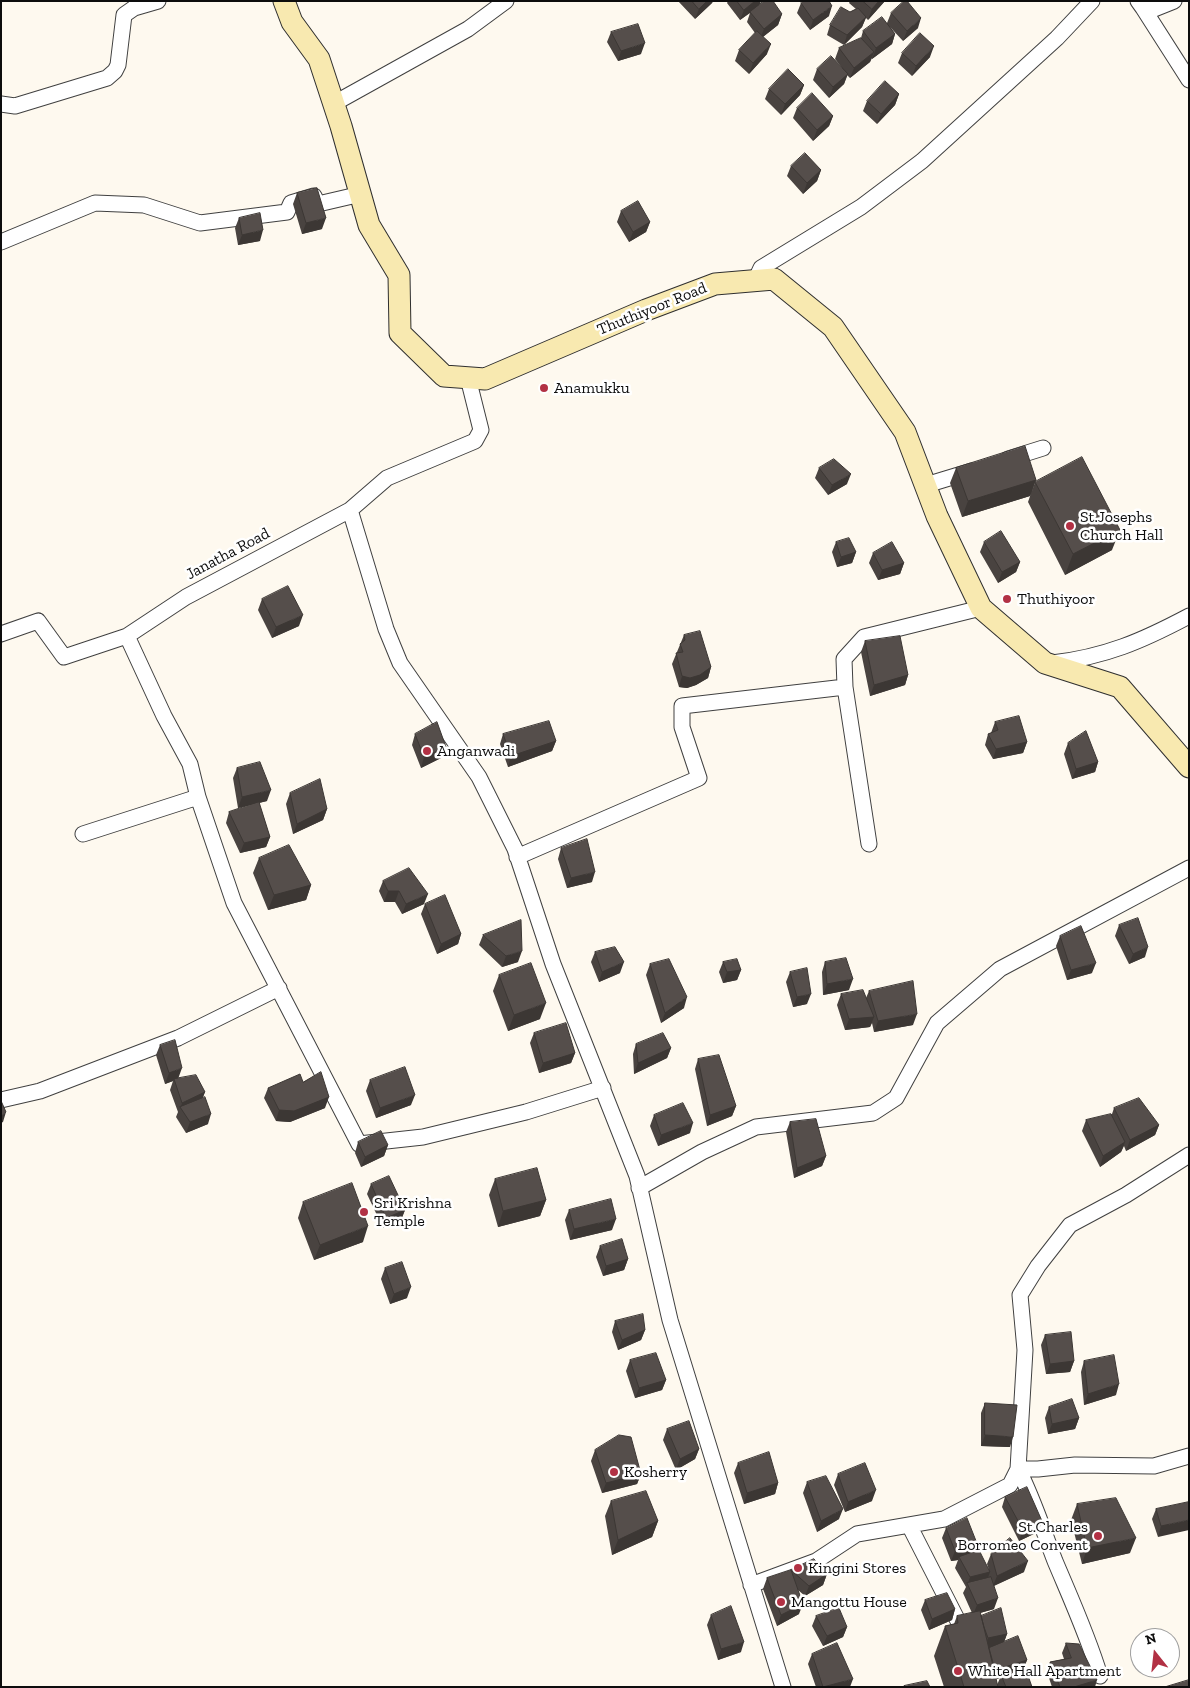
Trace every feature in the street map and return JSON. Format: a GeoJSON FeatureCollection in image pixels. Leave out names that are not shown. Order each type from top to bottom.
{"type":"FeatureCollection","features":[{"type":"Feature","properties":{"kind":"main road","name":"Thuthiyoor Road"},"geometry":{"type":"LineString","coordinates":[[284,1],[292,22],[319,60],[370,225],[399,275],[400,333],[444,376],[485,379],[646,310],[715,284],[774,279],[833,327],[905,432],[937,516],[981,608],[1045,663],[1120,687],[1189,767]]}},
{"type":"Feature","properties":{"kind":"street"},"geometry":{"type":"LineString","coordinates":[[333,104],[468,29],[506,1]]}},
{"type":"Feature","properties":{"kind":"street"},"geometry":{"type":"LineString","coordinates":[[755,280],[761,268],[861,207],[922,161],[1057,38],[1092,1]]}},
{"type":"Feature","properties":{"kind":"street"},"geometry":{"type":"LineString","coordinates":[[1140,4],[1154,9],[1174,1]]}},
{"type":"Feature","properties":{"kind":"street"},"geometry":{"type":"LineString","coordinates":[[1,104],[15,106],[107,78],[115,71],[118,65],[124,15],[134,8],[149,2]]}},
{"type":"Feature","properties":{"kind":"street"},"geometry":{"type":"LineString","coordinates":[[1140,4],[1189,80]]}},
{"type":"Feature","properties":{"kind":"street"},"geometry":{"type":"LineString","coordinates":[[1,242],[95,204],[144,205],[200,223],[287,212],[291,203],[314,196],[318,204],[360,194]]}},
{"type":"Feature","properties":{"kind":"street","name":"Janatha Road"},"geometry":{"type":"LineString","coordinates":[[1,634],[38,621],[64,657],[127,636],[186,597],[350,510],[387,478],[475,441],[481,430],[468,378]]}},
{"type":"Feature","properties":{"kind":"street"},"geometry":{"type":"LineString","coordinates":[[926,485],[1043,448]]}},
{"type":"Feature","properties":{"kind":"street"},"geometry":{"type":"LineString","coordinates":[[350,510],[386,630],[400,663],[479,777],[517,856],[553,964],[637,1176],[670,1320],[783,1687]]}},
{"type":"Feature","properties":{"kind":"street"},"geometry":{"type":"LineString","coordinates":[[869,844],[845,687],[844,658],[864,637],[981,608]]}},
{"type":"Feature","properties":{"kind":"street"},"geometry":{"type":"LineString","coordinates":[[1045,663],[1081,660],[1143,641],[1189,616]]}},
{"type":"Feature","properties":{"kind":"street"},"geometry":{"type":"LineString","coordinates":[[127,636],[164,716],[190,764],[198,797],[234,903],[359,1144],[422,1137],[526,1112],[602,1088]]}},
{"type":"Feature","properties":{"kind":"street"},"geometry":{"type":"LineString","coordinates":[[517,856],[699,778],[682,727],[682,706],[845,687]]}},
{"type":"Feature","properties":{"kind":"street"},"geometry":{"type":"LineString","coordinates":[[83,834],[198,797]]}},
{"type":"Feature","properties":{"kind":"street"},"geometry":{"type":"LineString","coordinates":[[639,1188],[702,1152],[756,1128],[873,1113],[896,1098],[937,1023],[1000,969],[1189,868]]}},
{"type":"Feature","properties":{"kind":"street"},"geometry":{"type":"LineString","coordinates":[[1,1100],[40,1091],[178,1038],[279,988]]}},
{"type":"Feature","properties":{"kind":"street"},"geometry":{"type":"LineString","coordinates":[[751,1585],[816,1561],[857,1534],[944,1519],[1010,1485],[1018,1469],[1025,1350],[1020,1295],[1038,1266],[1070,1225],[1126,1195],[1189,1155]]}},
{"type":"Feature","properties":{"kind":"street"},"geometry":{"type":"LineString","coordinates":[[1018,1469],[1075,1465],[1154,1466],[1189,1456]]}},
{"type":"Feature","properties":{"kind":"street"},"geometry":{"type":"LineString","coordinates":[[1018,1469],[1027,1486],[1054,1560],[1091,1647],[1100,1676]]}},
{"type":"Feature","properties":{"kind":"street"},"geometry":{"type":"LineString","coordinates":[[909,1525],[959,1624],[969,1631],[974,1650]]}},
{"type":"Feature","properties":{"kind":"building"},"geometry":{"type":"Polygon","coordinates":[[[692,1],[707,1],[699,9],[692,1]]]}},
{"type":"Feature","properties":{"kind":"building"},"geometry":{"type":"Polygon","coordinates":[[[737,1],[755,1],[744,10],[737,1]]]}},
{"type":"Feature","properties":{"kind":"building"},"geometry":{"type":"Polygon","coordinates":[[[764,1],[773,1],[782,14],[764,29],[750,12],[764,1]]]}},
{"type":"Feature","properties":{"kind":"building"},"geometry":{"type":"Polygon","coordinates":[[[803,1],[829,1],[832,6],[813,20],[801,3],[803,1]]]}},
{"type":"Feature","properties":{"kind":"building"},"geometry":{"type":"Polygon","coordinates":[[[863,1],[879,1],[872,9],[863,1]]]}},
{"type":"Feature","properties":{"kind":"building"},"geometry":{"type":"Polygon","coordinates":[[[904,1],[907,1],[921,18],[907,31],[891,13],[904,1]]]}},
{"type":"Feature","properties":{"kind":"building"},"geometry":{"type":"Polygon","coordinates":[[[841,7],[850,12],[858,8],[866,17],[847,35],[830,25],[841,7]]]}},
{"type":"Feature","properties":{"kind":"building"},"geometry":{"type":"Polygon","coordinates":[[[882,17],[895,34],[876,48],[863,31],[882,17]]]}},
{"type":"Feature","properties":{"kind":"building"},"geometry":{"type":"Polygon","coordinates":[[[638,24],[645,43],[621,51],[611,32],[638,24]]]}},
{"type":"Feature","properties":{"kind":"building"},"geometry":{"type":"Polygon","coordinates":[[[757,31],[771,44],[753,63],[739,50],[757,31]]]}},
{"type":"Feature","properties":{"kind":"building"},"geometry":{"type":"Polygon","coordinates":[[[920,33],[934,46],[916,66],[902,53],[920,33]]]}},
{"type":"Feature","properties":{"kind":"building"},"geometry":{"type":"Polygon","coordinates":[[[861,38],[874,52],[854,68],[839,48],[861,38]]]}},
{"type":"Feature","properties":{"kind":"building"},"geometry":{"type":"Polygon","coordinates":[[[831,56],[848,74],[833,87],[817,69],[831,56]]]}},
{"type":"Feature","properties":{"kind":"building"},"geometry":{"type":"Polygon","coordinates":[[[788,69],[804,85],[785,104],[769,89],[788,69]]]}},
{"type":"Feature","properties":{"kind":"building"},"geometry":{"type":"Polygon","coordinates":[[[885,81],[899,94],[881,114],[867,101],[885,81]]]}},
{"type":"Feature","properties":{"kind":"building"},"geometry":{"type":"Polygon","coordinates":[[[812,93],[833,116],[817,130],[797,108],[812,93]]]}},
{"type":"Feature","properties":{"kind":"building"},"geometry":{"type":"Polygon","coordinates":[[[805,153],[821,170],[807,183],[791,166],[805,153]]]}},
{"type":"Feature","properties":{"kind":"building"},"geometry":{"type":"Polygon","coordinates":[[[317,188],[326,218],[306,223],[297,193],[317,188]]]}},
{"type":"Feature","properties":{"kind":"building"},"geometry":{"type":"Polygon","coordinates":[[[638,201],[650,222],[633,232],[621,211],[638,201]]]}},
{"type":"Feature","properties":{"kind":"building"},"geometry":{"type":"Polygon","coordinates":[[[260,213],[263,230],[242,235],[239,218],[260,213]]]}},
{"type":"Feature","properties":{"kind":"building"},"geometry":{"type":"Polygon","coordinates":[[[1025,446],[1036,480],[968,501],[956,468],[1025,446]]]}},
{"type":"Feature","properties":{"kind":"building"},"geometry":{"type":"Polygon","coordinates":[[[1082,457],[1120,530],[1073,554],[1035,482],[1082,457]]]}},
{"type":"Feature","properties":{"kind":"building"},"geometry":{"type":"Polygon","coordinates":[[[834,459],[851,474],[832,485],[819,468],[834,459]]]}},
{"type":"Feature","properties":{"kind":"building"},"geometry":{"type":"Polygon","coordinates":[[[1001,531],[1020,562],[1002,572],[984,542],[1001,531]]]}},
{"type":"Feature","properties":{"kind":"building"},"geometry":{"type":"Polygon","coordinates":[[[849,538],[856,552],[841,557],[836,542],[849,538]]]}},
{"type":"Feature","properties":{"kind":"building"},"geometry":{"type":"Polygon","coordinates":[[[892,542],[904,563],[882,570],[873,553],[892,542]]]}},
{"type":"Feature","properties":{"kind":"building"},"geometry":{"type":"Polygon","coordinates":[[[288,586],[303,615],[276,627],[262,599],[288,586]]]}},
{"type":"Feature","properties":{"kind":"building"},"geometry":{"type":"Polygon","coordinates":[[[700,631],[711,667],[700,675],[690,678],[682,676],[676,653],[683,652],[680,644],[685,640],[684,635],[700,631]]]}},
{"type":"Feature","properties":{"kind":"building"},"geometry":{"type":"Polygon","coordinates":[[[900,636],[908,675],[874,685],[865,641],[900,636]]]}},
{"type":"Feature","properties":{"kind":"building"},"geometry":{"type":"Polygon","coordinates":[[[1019,716],[1027,742],[996,749],[988,734],[998,730],[995,722],[1019,716]]]}},
{"type":"Feature","properties":{"kind":"building"},"geometry":{"type":"Polygon","coordinates":[[[549,721],[556,741],[511,756],[503,734],[549,721]]]}},
{"type":"Feature","properties":{"kind":"building"},"geometry":{"type":"Polygon","coordinates":[[[437,722],[446,747],[424,757],[415,734],[437,722]]]}},
{"type":"Feature","properties":{"kind":"building"},"geometry":{"type":"Polygon","coordinates":[[[1086,731],[1098,762],[1076,769],[1068,743],[1086,731]]]}},
{"type":"Feature","properties":{"kind":"building"},"geometry":{"type":"Polygon","coordinates":[[[260,762],[271,790],[242,797],[237,768],[260,762]]]}},
{"type":"Feature","properties":{"kind":"building"},"geometry":{"type":"Polygon","coordinates":[[[320,779],[327,809],[297,824],[290,793],[320,779]]]}},
{"type":"Feature","properties":{"kind":"building"},"geometry":{"type":"Polygon","coordinates":[[[259,802],[270,837],[244,843],[229,812],[259,802]]]}},
{"type":"Feature","properties":{"kind":"building"},"geometry":{"type":"Polygon","coordinates":[[[587,839],[595,872],[571,878],[561,848],[587,839]]]}},
{"type":"Feature","properties":{"kind":"building"},"geometry":{"type":"Polygon","coordinates":[[[289,845],[311,885],[274,895],[259,858],[289,845]]]}},
{"type":"Feature","properties":{"kind":"building"},"geometry":{"type":"Polygon","coordinates":[[[409,868],[428,894],[406,904],[399,891],[388,891],[383,881],[409,868]]]}},
{"type":"Feature","properties":{"kind":"building"},"geometry":{"type":"Polygon","coordinates":[[[445,895],[461,934],[441,944],[425,904],[445,895]]]}},
{"type":"Feature","properties":{"kind":"building"},"geometry":{"type":"Polygon","coordinates":[[[1138,918],[1148,947],[1133,954],[1119,925],[1138,918]]]}},
{"type":"Feature","properties":{"kind":"building"},"geometry":{"type":"Polygon","coordinates":[[[521,920],[522,951],[506,956],[483,935],[521,920]]]}},
{"type":"Feature","properties":{"kind":"building"},"geometry":{"type":"Polygon","coordinates":[[[1081,926],[1096,963],[1071,970],[1060,936],[1081,926]]]}},
{"type":"Feature","properties":{"kind":"building"},"geometry":{"type":"Polygon","coordinates":[[[615,947],[624,962],[602,972],[595,952],[615,947]]]}},
{"type":"Feature","properties":{"kind":"building"},"geometry":{"type":"Polygon","coordinates":[[[846,958],[853,979],[827,984],[825,962],[846,958]]]}},
{"type":"Feature","properties":{"kind":"building"},"geometry":{"type":"Polygon","coordinates":[[[669,959],[687,997],[665,1013],[650,964],[669,959]]]}},
{"type":"Feature","properties":{"kind":"building"},"geometry":{"type":"Polygon","coordinates":[[[737,959],[741,970],[727,972],[723,962],[737,959]]]}},
{"type":"Feature","properties":{"kind":"building"},"geometry":{"type":"Polygon","coordinates":[[[531,963],[546,1003],[514,1015],[499,975],[531,963]]]}},
{"type":"Feature","properties":{"kind":"building"},"geometry":{"type":"Polygon","coordinates":[[[807,968],[811,994],[797,997],[790,972],[807,968]]]}},
{"type":"Feature","properties":{"kind":"building"},"geometry":{"type":"Polygon","coordinates":[[[913,981],[917,1014],[878,1021],[869,991],[913,981]]]}},
{"type":"Feature","properties":{"kind":"building"},"geometry":{"type":"Polygon","coordinates":[[[863,990],[874,1017],[849,1019],[841,994],[863,990]]]}},
{"type":"Feature","properties":{"kind":"building"},"geometry":{"type":"Polygon","coordinates":[[[566,1023],[575,1053],[543,1063],[534,1033],[566,1023]]]}},
{"type":"Feature","properties":{"kind":"building"},"geometry":{"type":"Polygon","coordinates":[[[663,1033],[671,1048],[638,1063],[636,1044],[663,1033]]]}},
{"type":"Feature","properties":{"kind":"building"},"geometry":{"type":"Polygon","coordinates":[[[175,1040],[182,1068],[169,1073],[160,1045],[175,1040]]]}},
{"type":"Feature","properties":{"kind":"building"},"geometry":{"type":"Polygon","coordinates":[[[719,1055],[736,1106],[710,1115],[698,1059],[719,1055]]]}},
{"type":"Feature","properties":{"kind":"building"},"geometry":{"type":"Polygon","coordinates":[[[405,1067],[415,1095],[380,1108],[370,1080],[405,1067]]]}},
{"type":"Feature","properties":{"kind":"building"},"geometry":{"type":"Polygon","coordinates":[[[321,1072],[329,1097],[294,1111],[279,1110],[268,1088],[300,1074],[303,1082],[321,1072]]]}},
{"type":"Feature","properties":{"kind":"building"},"geometry":{"type":"Polygon","coordinates":[[[196,1075],[205,1092],[182,1103],[174,1079],[196,1075]]]}},
{"type":"Feature","properties":{"kind":"building"},"geometry":{"type":"Polygon","coordinates":[[[205,1097],[211,1114],[190,1122],[180,1107],[205,1097]]]}},
{"type":"Feature","properties":{"kind":"building"},"geometry":{"type":"Polygon","coordinates":[[[1139,1098],[1159,1125],[1130,1140],[1114,1108],[1139,1098]]]}},
{"type":"Feature","properties":{"kind":"building"},"geometry":{"type":"Polygon","coordinates":[[[683,1103],[693,1123],[661,1135],[654,1115],[683,1103]]]}},
{"type":"Feature","properties":{"kind":"building"},"geometry":{"type":"Polygon","coordinates":[[[1,1104],[6,1112],[1,1116],[1,1104]]]}},
{"type":"Feature","properties":{"kind":"building"},"geometry":{"type":"Polygon","coordinates":[[[1111,1114],[1125,1142],[1103,1156],[1086,1120],[1111,1114]]]}},
{"type":"Feature","properties":{"kind":"building"},"geometry":{"type":"Polygon","coordinates":[[[816,1119],[826,1156],[797,1168],[790,1122],[816,1119]]]}},
{"type":"Feature","properties":{"kind":"building"},"geometry":{"type":"Polygon","coordinates":[[[381,1131],[388,1145],[365,1157],[358,1142],[381,1131]]]}},
{"type":"Feature","properties":{"kind":"building"},"geometry":{"type":"Polygon","coordinates":[[[537,1168],[546,1200],[503,1211],[495,1179],[537,1168]]]}},
{"type":"Feature","properties":{"kind":"building"},"geometry":{"type":"Polygon","coordinates":[[[389,1176],[405,1210],[386,1218],[371,1184],[389,1176]]]}},
{"type":"Feature","properties":{"kind":"building"},"geometry":{"type":"Polygon","coordinates":[[[352,1183],[368,1226],[320,1245],[303,1202],[352,1183]]]}},
{"type":"Feature","properties":{"kind":"building"},"geometry":{"type":"Polygon","coordinates":[[[611,1199],[616,1219],[574,1229],[569,1210],[611,1199]]]}},
{"type":"Feature","properties":{"kind":"building"},"geometry":{"type":"Polygon","coordinates":[[[622,1239],[628,1259],[606,1266],[600,1246],[622,1239]]]}},
{"type":"Feature","properties":{"kind":"building"},"geometry":{"type":"Polygon","coordinates":[[[402,1262],[411,1287],[394,1294],[385,1268],[402,1262]]]}},
{"type":"Feature","properties":{"kind":"building"},"geometry":{"type":"Polygon","coordinates":[[[643,1314],[645,1330],[622,1340],[615,1321],[643,1314]]]}},
{"type":"Feature","properties":{"kind":"building"},"geometry":{"type":"Polygon","coordinates":[[[1071,1332],[1074,1361],[1050,1364],[1045,1335],[1071,1332]]]}},
{"type":"Feature","properties":{"kind":"building"},"geometry":{"type":"Polygon","coordinates":[[[656,1353],[666,1380],[639,1388],[630,1360],[656,1353]]]}},
{"type":"Feature","properties":{"kind":"building"},"geometry":{"type":"Polygon","coordinates":[[[1114,1355],[1119,1384],[1088,1394],[1084,1361],[1114,1355]]]}},
{"type":"Feature","properties":{"kind":"building"},"geometry":{"type":"Polygon","coordinates":[[[1072,1399],[1079,1418],[1052,1424],[1049,1407],[1072,1399]]]}},
{"type":"Feature","properties":{"kind":"building"},"geometry":{"type":"Polygon","coordinates":[[[985,1403],[1017,1405],[1013,1437],[985,1435],[985,1403]]]}},
{"type":"Feature","properties":{"kind":"building"},"geometry":{"type":"Polygon","coordinates":[[[689,1421],[699,1449],[680,1459],[667,1429],[689,1421]]]}},
{"type":"Feature","properties":{"kind":"building","name":"Kosherry"},"geometry":{"type":"Polygon","coordinates":[[[619,1435],[631,1437],[641,1474],[606,1483],[595,1450],[619,1435]]]}},
{"type":"Feature","properties":{"kind":"building"},"geometry":{"type":"Polygon","coordinates":[[[769,1452],[778,1483],[747,1493],[738,1463],[769,1452]]]}},
{"type":"Feature","properties":{"kind":"building"},"geometry":{"type":"Polygon","coordinates":[[[865,1463],[876,1490],[848,1502],[838,1474],[865,1463]]]}},
{"type":"Feature","properties":{"kind":"building"},"geometry":{"type":"Polygon","coordinates":[[[826,1476],[843,1509],[821,1521],[807,1482],[826,1476]]]}},
{"type":"Feature","properties":{"kind":"building"},"geometry":{"type":"Polygon","coordinates":[[[1027,1487],[1042,1521],[1023,1530],[1005,1497],[1027,1487]]]}},
{"type":"Feature","properties":{"kind":"building"},"geometry":{"type":"Polygon","coordinates":[[[646,1491],[658,1521],[618,1540],[611,1501],[646,1491]]]}},
{"type":"Feature","properties":{"kind":"building"},"geometry":{"type":"Polygon","coordinates":[[[1116,1498],[1136,1538],[1087,1548],[1077,1504],[1116,1498]]]}},
{"type":"Feature","properties":{"kind":"building"},"geometry":{"type":"Polygon","coordinates":[[[1189,1502],[1189,1520],[1161,1526],[1156,1509],[1189,1502]]]}},
{"type":"Feature","properties":{"kind":"building"},"geometry":{"type":"Polygon","coordinates":[[[967,1518],[978,1546],[955,1551],[946,1528],[967,1518]]]}},
{"type":"Feature","properties":{"kind":"building"},"geometry":{"type":"Polygon","coordinates":[[[1010,1538],[1028,1561],[997,1576],[991,1554],[1010,1538]]]}},
{"type":"Feature","properties":{"kind":"building"},"geometry":{"type":"Polygon","coordinates":[[[979,1550],[990,1572],[970,1577],[959,1557],[979,1550]]]}},
{"type":"Feature","properties":{"kind":"building"},"geometry":{"type":"Polygon","coordinates":[[[814,1559],[827,1574],[809,1586],[791,1570],[814,1559]]]}},
{"type":"Feature","properties":{"kind":"building"},"geometry":{"type":"Polygon","coordinates":[[[791,1570],[803,1604],[781,1615],[767,1578],[791,1570]]]}},
{"type":"Feature","properties":{"kind":"building"},"geometry":{"type":"Polygon","coordinates":[[[991,1577],[998,1598],[977,1605],[967,1583],[991,1577]]]}},
{"type":"Feature","properties":{"kind":"building"},"geometry":{"type":"Polygon","coordinates":[[[947,1593],[955,1609],[932,1619],[925,1600],[947,1593]]]}},
{"type":"Feature","properties":{"kind":"building"},"geometry":{"type":"Polygon","coordinates":[[[731,1606],[744,1642],[721,1649],[711,1615],[731,1606]]]}},
{"type":"Feature","properties":{"kind":"building"},"geometry":{"type":"Polygon","coordinates":[[[839,1608],[847,1627],[827,1636],[816,1616],[839,1608]]]}},
{"type":"Feature","properties":{"kind":"building"},"geometry":{"type":"Polygon","coordinates":[[[1001,1608],[1007,1634],[988,1638],[981,1616],[1001,1608]]]}},
{"type":"Feature","properties":{"kind":"building"},"geometry":{"type":"Polygon","coordinates":[[[980,1611],[998,1687],[964,1687],[945,1626],[958,1623],[957,1616],[980,1611]]]}},
{"type":"Feature","properties":{"kind":"building"},"geometry":{"type":"Polygon","coordinates":[[[1018,1636],[1027,1660],[995,1670],[989,1648],[1018,1636]]]}},
{"type":"Feature","properties":{"kind":"building"},"geometry":{"type":"Polygon","coordinates":[[[837,1643],[853,1679],[823,1687],[812,1654],[837,1643]]]}},
{"type":"Feature","properties":{"kind":"building"},"geometry":{"type":"Polygon","coordinates":[[[1066,1643],[1079,1644],[1097,1680],[1074,1687],[1060,1687],[1050,1662],[1071,1658],[1066,1643]]]}},
{"type":"Feature","properties":{"kind":"building"},"geometry":{"type":"Polygon","coordinates":[[[1025,1667],[1032,1687],[1006,1687],[1001,1675],[1025,1667]]]}},
{"type":"Feature","properties":{"kind":"building"},"geometry":{"type":"Polygon","coordinates":[[[1189,1680],[1189,1687],[1165,1687],[1189,1680]]]}},
{"type":"Feature","properties":{"kind":"building"},"geometry":{"type":"Polygon","coordinates":[[[927,1681],[930,1687],[904,1687],[904,1686],[927,1681]]]}},
{"type":"Feature","properties":{"kind":"place","name":"Anamukku"},"geometry":{"type":"Point","coordinates":[544,388]}},
{"type":"Feature","properties":{"kind":"place","name":"St.Josephs Church Hall"},"geometry":{"type":"Point","coordinates":[1070,526]}},
{"type":"Feature","properties":{"kind":"place","name":"Thuthiyoor"},"geometry":{"type":"Point","coordinates":[1007,599]}},
{"type":"Feature","properties":{"kind":"place","name":"Anganwadi"},"geometry":{"type":"Point","coordinates":[427,751]}},
{"type":"Feature","properties":{"kind":"place","name":"Sri Krishna Temple"},"geometry":{"type":"Point","coordinates":[364,1212]}},
{"type":"Feature","properties":{"kind":"place","name":"Kosherry"},"geometry":{"type":"Point","coordinates":[614,1472]}},
{"type":"Feature","properties":{"kind":"place","name":"St.Charles Borromeo Convent"},"geometry":{"type":"Point","coordinates":[1098,1536]}},
{"type":"Feature","properties":{"kind":"place","name":"Kingini Stores"},"geometry":{"type":"Point","coordinates":[798,1568]}},
{"type":"Feature","properties":{"kind":"place","name":"Mangottu House"},"geometry":{"type":"Point","coordinates":[781,1602]}},
{"type":"Feature","properties":{"kind":"place","name":"White Hall Apartment"},"geometry":{"type":"Point","coordinates":[958,1671]}}]}
